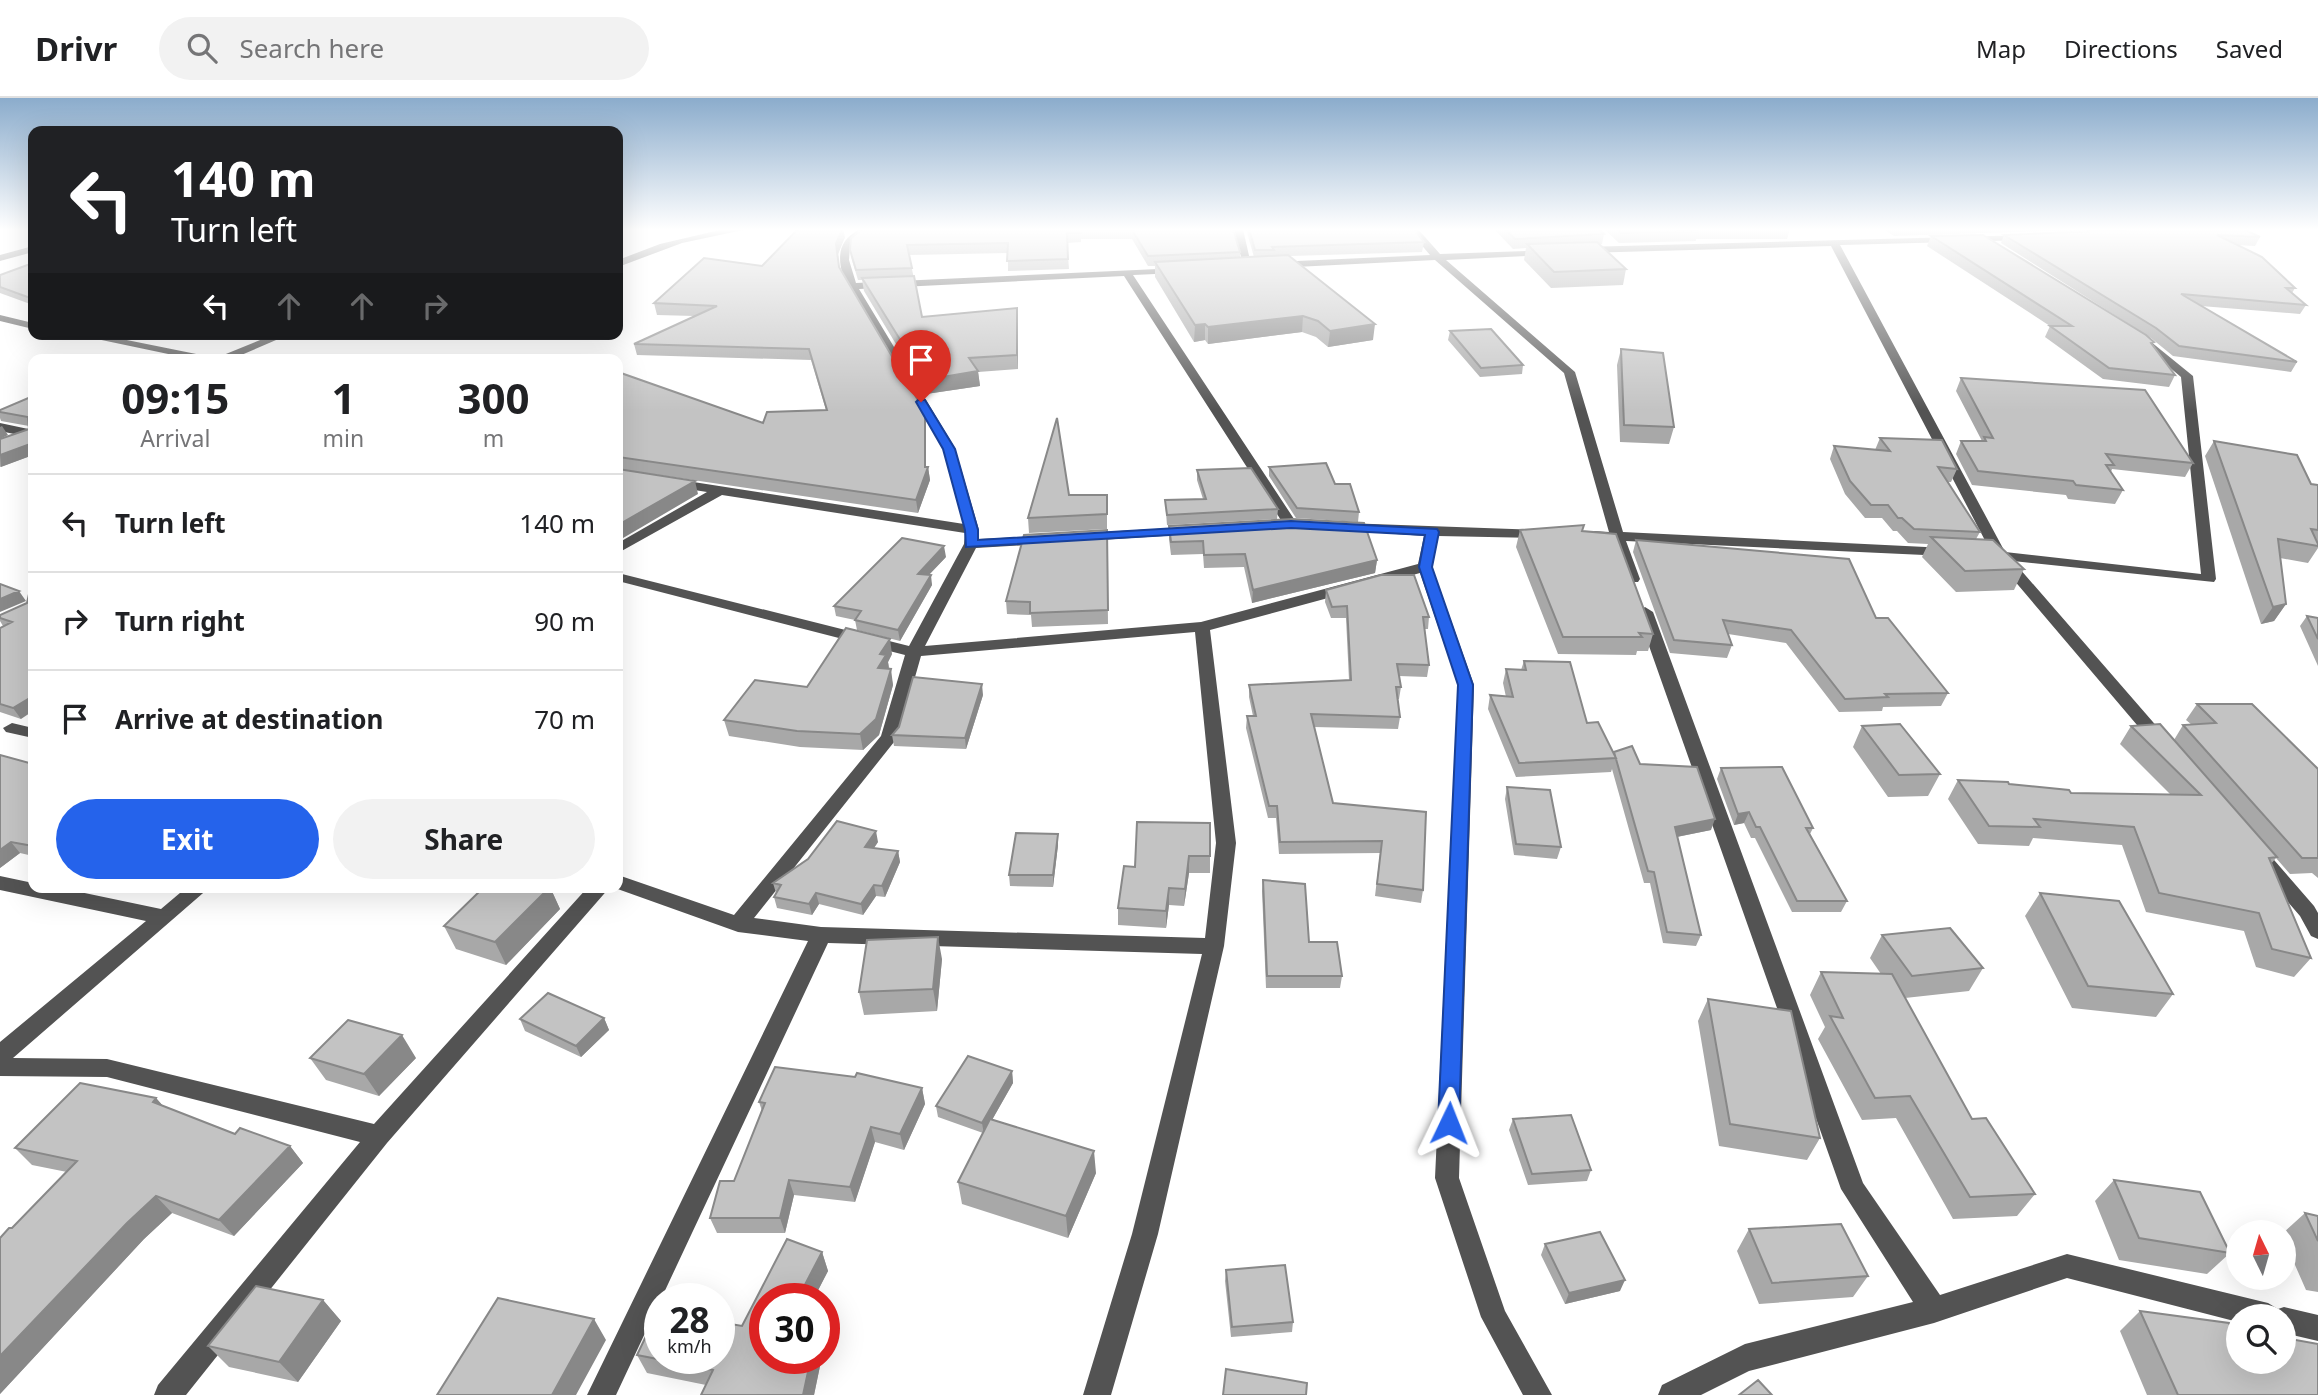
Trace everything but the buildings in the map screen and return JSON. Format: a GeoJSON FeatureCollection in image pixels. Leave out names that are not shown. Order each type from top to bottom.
{"type":"FeatureCollection","features":[{"type":"Feature","properties":{"kind":"street"},"geometry":{"type":"LineString","coordinates":[[738,924],[889,737],[914,652],[971,537],[949,449],[854,290]]}},
{"type":"Feature","properties":{"kind":"street"},"geometry":{"type":"LineString","coordinates":[[1138,290],[1291,525]]}},
{"type":"Feature","properties":{"kind":"street"},"geometry":{"type":"LineString","coordinates":[[1474,290],[1569,372],[1617,536],[1853,1189],[1934,1310]]}},
{"type":"Feature","properties":{"kind":"street"},"geometry":{"type":"LineString","coordinates":[[1859,290],[1998,554],[2171,753]]}},
{"type":"Feature","properties":{"kind":"street"},"geometry":{"type":"LineString","coordinates":[[0,318],[28,325]]}},
{"type":"Feature","properties":{"kind":"street"},"geometry":{"type":"LineString","coordinates":[[0,330],[18,323]]}},
{"type":"Feature","properties":{"kind":"street"},"geometry":{"type":"LineString","coordinates":[[1578,535],[1998,554],[2209,579],[2187,376],[2135,335]]}},
{"type":"Feature","properties":{"kind":"street"},"geometry":{"type":"LineString","coordinates":[[110,340],[184,354]]}},
{"type":"Feature","properties":{"kind":"street"},"geometry":{"type":"LineString","coordinates":[[234,354],[270,340]]}},
{"type":"Feature","properties":{"kind":"street"},"geometry":{"type":"LineString","coordinates":[[0,427],[28,432]]}},
{"type":"Feature","properties":{"kind":"street"},"geometry":{"type":"LineString","coordinates":[[10,441],[28,435]]}},
{"type":"Feature","properties":{"kind":"street"},"geometry":{"type":"LineString","coordinates":[[656,480],[971,537],[1061,539],[1208,530]]}},
{"type":"Feature","properties":{"kind":"street"},"geometry":{"type":"LineString","coordinates":[[623,546],[720,490]]}},
{"type":"Feature","properties":{"kind":"street"},"geometry":{"type":"LineString","coordinates":[[1330,527],[1551,534]]}},
{"type":"Feature","properties":{"kind":"street"},"geometry":{"type":"LineString","coordinates":[[1432,532],[1425,567],[1466,685],[1447,1178],[1494,1318],[1538,1395]]}},
{"type":"Feature","properties":{"kind":"street"},"geometry":{"type":"LineString","coordinates":[[623,578],[914,652],[1202,627],[1425,567]]}},
{"type":"Feature","properties":{"kind":"street"},"geometry":{"type":"LineString","coordinates":[[1097,1395],[1145,1234],[1214,946],[1226,844],[1202,627]]}},
{"type":"Feature","properties":{"kind":"street"},"geometry":{"type":"LineString","coordinates":[[12,728],[28,732]]}},
{"type":"Feature","properties":{"kind":"street"},"geometry":{"type":"LineString","coordinates":[[2252,848],[2307,911],[2318,930]]}},
{"type":"Feature","properties":{"kind":"street"},"geometry":{"type":"LineString","coordinates":[[0,883],[28,889]]}},
{"type":"Feature","properties":{"kind":"street"},"geometry":{"type":"LineString","coordinates":[[623,883],[738,924],[821,935],[1214,946]]}},
{"type":"Feature","properties":{"kind":"street"},"geometry":{"type":"LineString","coordinates":[[49,893],[165,917]]}},
{"type":"Feature","properties":{"kind":"street"},"geometry":{"type":"LineString","coordinates":[[0,1055],[193,893]]}},
{"type":"Feature","properties":{"kind":"street"},"geometry":{"type":"LineString","coordinates":[[168,1395],[379,1136],[595,893]]}},
{"type":"Feature","properties":{"kind":"street"},"geometry":{"type":"LineString","coordinates":[[601,1395],[821,935]]}},
{"type":"Feature","properties":{"kind":"street"},"geometry":{"type":"LineString","coordinates":[[0,1067],[107,1068],[379,1136]]}},
{"type":"Feature","properties":{"kind":"street"},"geometry":{"type":"LineString","coordinates":[[1672,1395],[1745,1358],[1934,1310],[2067,1266],[2226,1306]]}},
{"type":"Feature","properties":{"kind":"street"},"geometry":{"type":"LineString","coordinates":[[2296,1323],[2318,1328]]}},
{"type":"Feature","properties":{"kind":"route"},"geometry":{"type":"LineString","coordinates":[[921,402],[949,449],[972,530],[971,544],[1291,524],[1432,532],[1425,567],[1466,685],[1449,1123]]}}]}
